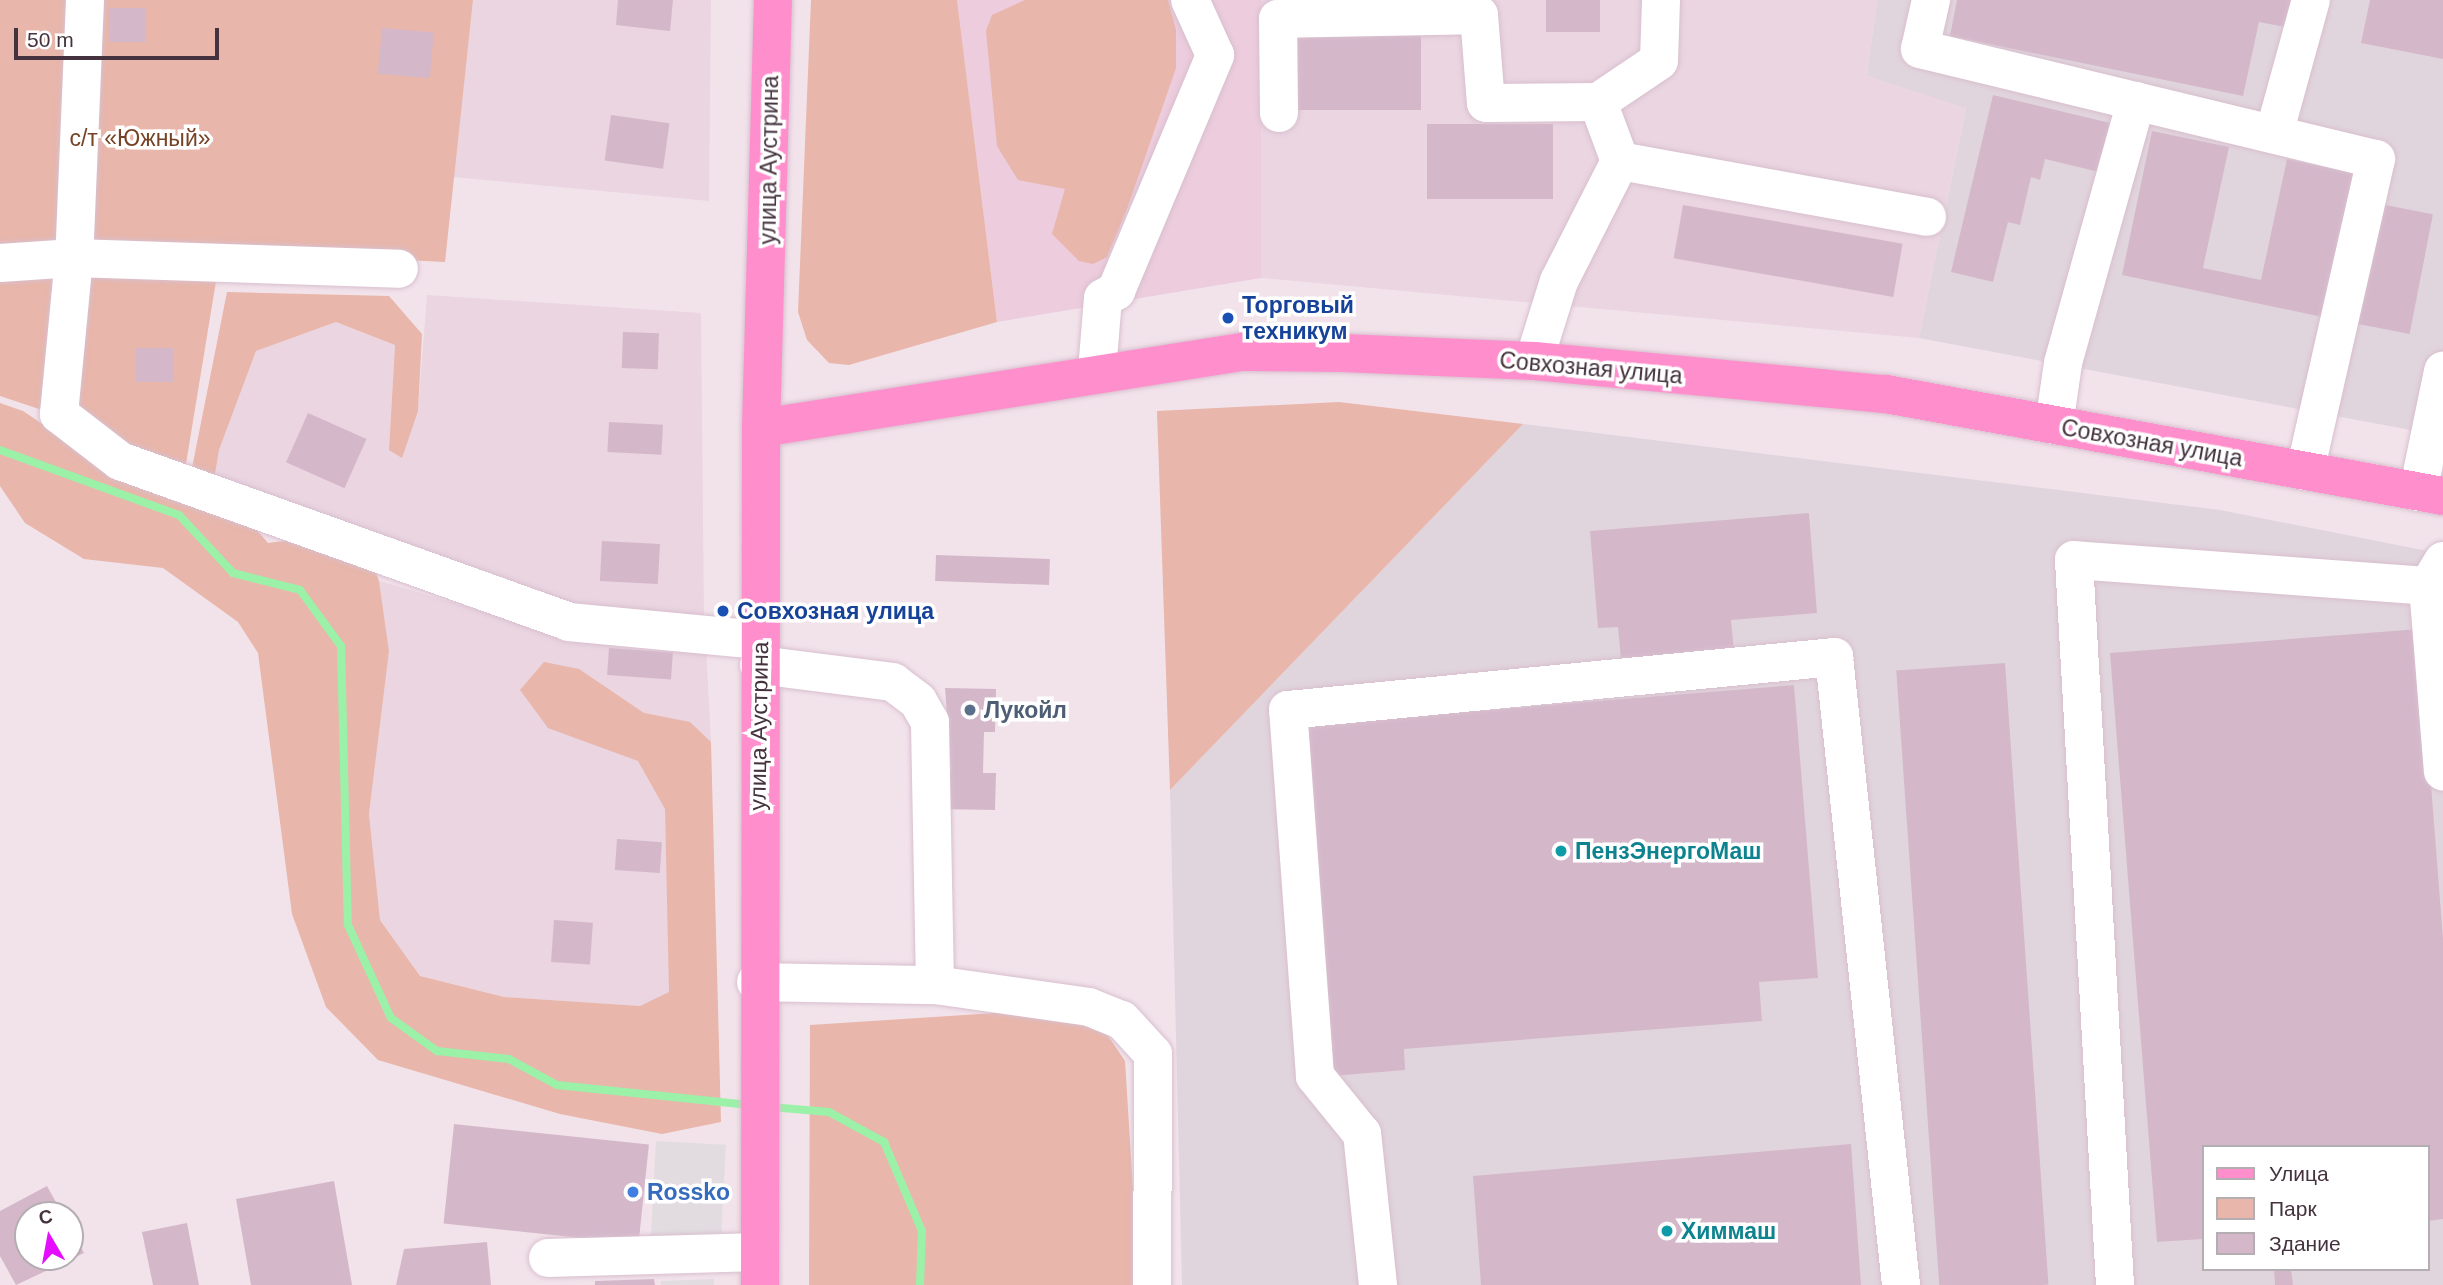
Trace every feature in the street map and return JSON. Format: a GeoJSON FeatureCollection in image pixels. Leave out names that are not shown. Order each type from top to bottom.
{"type":"FeatureCollection","features":[{"type":"Feature","properties":{"kind":"main road","name":"улица Аустрина"},"geometry":{"type":"LineString","coordinates":[[759,1269],[756,982],[761,428],[773,0]]}},
{"type":"Feature","properties":{"kind":"main road","name":"Совхозная улица"},"geometry":{"type":"LineString","coordinates":[[761,428],[1097,371],[1243,352],[1534,361],[1886,394],[2430,494]]}},
{"type":"Feature","properties":{"kind":"lane"},"geometry":{"type":"LineString","coordinates":[[85,0],[74,258],[59,414],[120,461],[569,622],[759,652],[893,682],[918,701],[930,722],[934,985]]}},
{"type":"Feature","properties":{"kind":"lane"},"geometry":{"type":"LineString","coordinates":[[1097,371],[1103,298],[1116,291],[1215,55],[1190,0]]}},
{"type":"Feature","properties":{"kind":"lane"},"geometry":{"type":"LineString","coordinates":[[1279,113],[1278,19],[1479,15],[1486,103],[1598,102],[1659,61],[1661,0]]}},
{"type":"Feature","properties":{"kind":"lane"},"geometry":{"type":"LineString","coordinates":[[1931,0],[1920,49],[2376,159],[2305,471]]}},
{"type":"Feature","properties":{"kind":"lane"},"geometry":{"type":"LineString","coordinates":[[2274,134],[2311,0]]}},
{"type":"Feature","properties":{"kind":"lane"},"geometry":{"type":"LineString","coordinates":[[2054,425],[2063,363],[2136,101]]}},
{"type":"Feature","properties":{"kind":"lane"},"geometry":{"type":"LineString","coordinates":[[1534,361],[1559,281],[1620,161],[1598,102]]}},
{"type":"Feature","properties":{"kind":"lane"},"geometry":{"type":"LineString","coordinates":[[1620,161],[1927,217]]}},
{"type":"Feature","properties":{"kind":"lane"},"geometry":{"type":"LineString","coordinates":[[0,263],[74,258],[399,269]]}},
{"type":"Feature","properties":{"kind":"lane","name":"Совхозная улица"},"geometry":{"type":"LineString","coordinates":[[2430,494],[2443,371]]}},
{"type":"Feature","properties":{"kind":"lane"},"geometry":{"type":"LineString","coordinates":[[2115,1285],[2074,560],[2435,574],[2443,771]]}},
{"type":"Feature","properties":{"kind":"lane"},"geometry":{"type":"LineString","coordinates":[[1378,1285],[1362,1134],[1315,1076],[1288,710],[1834,657],[1901,1285]]}},
{"type":"Feature","properties":{"kind":"lane"},"geometry":{"type":"LineString","coordinates":[[756,982],[934,985],[1089,1007],[1122,1020],[1153,1054],[1152,1285]]}},
{"type":"Feature","properties":{"kind":"lane"},"geometry":{"type":"LineString","coordinates":[[548,1258],[759,1269]]}},
{"type":"Feature","properties":{"kind":"shaded area"},"geometry":{"type":"Polygon","coordinates":[[[473,0],[711,0],[709,201],[453,177],[473,0]]]}},
{"type":"Feature","properties":{"kind":"shaded area"},"geometry":{"type":"Polygon","coordinates":[[[957,0],[1261,0],[1261,278],[997,322],[957,0]]]}},
{"type":"Feature","properties":{"kind":"shaded area"},"geometry":{"type":"Polygon","coordinates":[[[1261,0],[1877,0],[1867,76],[1966,107],[1919,338],[1261,278],[1261,0]]]}},
{"type":"Feature","properties":{"kind":"shaded area"},"geometry":{"type":"Polygon","coordinates":[[[1877,0],[2443,0],[2443,436],[1919,338],[1966,108],[1867,76],[1877,0]]]}},
{"type":"Feature","properties":{"kind":"shaded area"},"geometry":{"type":"Polygon","coordinates":[[[427,295],[701,313],[704,620],[574,608],[214,480],[219,450],[256,351],[336,322],[395,345],[389,450],[418,411],[427,295]]]}},
{"type":"Feature","properties":{"kind":"shaded area"},"geometry":{"type":"Polygon","coordinates":[[[1523,424],[2220,510],[2443,554],[2443,1285],[1182,1285],[1170,790],[1523,424]]]}},
{"type":"Feature","properties":{"kind":"shaded area"},"geometry":{"type":"Polygon","coordinates":[[[379,581],[560,634],[706,646],[711,742],[665,809],[670,992],[640,1006],[504,997],[420,976],[380,920],[369,814],[389,651],[379,581]]]}},
{"type":"Feature","properties":{"kind":"shaded area"},"geometry":{"type":"Polygon","coordinates":[[[656,1141],[726,1145],[721,1245],[651,1241],[656,1141]]]}},
{"type":"Feature","properties":{"kind":"shaded area"},"geometry":{"type":"Polygon","coordinates":[[[714,1279],[714,1285],[661,1285],[661,1281],[714,1279]]]}},
{"type":"Feature","properties":{"kind":"green space","name":"с/т «Южный»"},"geometry":{"type":"Polygon","coordinates":[[[0,0],[473,0],[445,262],[221,251],[182,488],[107,462],[39,409],[0,396],[0,0]]]}},
{"type":"Feature","properties":{"kind":"green space"},"geometry":{"type":"Polygon","coordinates":[[[811,0],[957,0],[997,322],[849,365],[829,363],[807,340],[798,312],[811,0]]]}},
{"type":"Feature","properties":{"kind":"green space"},"geometry":{"type":"Polygon","coordinates":[[[1025,0],[1168,0],[1176,30],[1176,68],[1127,209],[1107,257],[1093,264],[1079,261],[1052,234],[1065,189],[1018,180],[997,146],[986,31],[992,15],[1025,0]]]}},
{"type":"Feature","properties":{"kind":"green space"},"geometry":{"type":"Polygon","coordinates":[[[227,292],[389,296],[422,334],[418,411],[402,458],[389,450],[395,345],[336,322],[256,351],[219,450],[214,480],[268,543],[316,537],[365,543],[379,581],[389,651],[369,814],[380,920],[420,976],[504,997],[640,1006],[669,992],[665,809],[638,761],[548,728],[520,690],[544,662],[579,669],[644,713],[690,722],[711,742],[721,1122],[662,1134],[560,1114],[378,1060],[326,1007],[292,914],[258,653],[238,622],[163,568],[84,559],[25,523],[0,486],[0,403],[23,411],[105,466],[187,493],[227,292]]]}},
{"type":"Feature","properties":{"kind":"green space"},"geometry":{"type":"Polygon","coordinates":[[[1339,402],[1523,424],[1170,790],[1157,411],[1339,402]]]}},
{"type":"Feature","properties":{"kind":"green space"},"geometry":{"type":"Polygon","coordinates":[[[1089,1007],[1125,1061],[1139,1285],[809,1285],[810,1025],[1089,1007]]]}},
{"type":"Feature","properties":{"kind":"building"},"geometry":{"type":"Polygon","coordinates":[[[618,0],[673,0],[670,31],[616,25],[618,0]]]}},
{"type":"Feature","properties":{"kind":"building"},"geometry":{"type":"Polygon","coordinates":[[[1546,0],[1600,0],[1600,32],[1546,32],[1546,0]]]}},
{"type":"Feature","properties":{"kind":"building"},"geometry":{"type":"Polygon","coordinates":[[[1957,0],[2296,0],[2290,28],[2259,22],[2243,96],[1950,36],[1957,0]]]}},
{"type":"Feature","properties":{"kind":"building"},"geometry":{"type":"Polygon","coordinates":[[[2370,0],[2443,0],[2443,59],[2361,43],[2370,0]]]}},
{"type":"Feature","properties":{"kind":"building"},"geometry":{"type":"Polygon","coordinates":[[[109,8],[146,8],[146,42],[109,42],[109,8]]]}},
{"type":"Feature","properties":{"kind":"building"},"geometry":{"type":"Polygon","coordinates":[[[382,28],[434,33],[430,78],[378,74],[382,28]]]}},
{"type":"Feature","properties":{"kind":"building"},"geometry":{"type":"Polygon","coordinates":[[[1296,36],[1421,36],[1421,110],[1296,110],[1296,36]]]}},
{"type":"Feature","properties":{"kind":"building"},"geometry":{"type":"Polygon","coordinates":[[[1993,95],[2110,123],[2099,172],[2045,159],[2040,180],[2031,177],[2020,225],[2008,222],[1993,282],[1951,272],[1993,95]]]}},
{"type":"Feature","properties":{"kind":"building"},"geometry":{"type":"Polygon","coordinates":[[[611,115],[669,123],[663,169],[605,161],[611,115]]]}},
{"type":"Feature","properties":{"kind":"building"},"geometry":{"type":"Polygon","coordinates":[[[1427,124],[1553,124],[1553,199],[1427,199],[1427,124]]]}},
{"type":"Feature","properties":{"kind":"building"},"geometry":{"type":"Polygon","coordinates":[[[2152,131],[2229,147],[2203,268],[2261,280],[2287,159],[2363,175],[2332,319],[2122,275],[2152,131]]]}},
{"type":"Feature","properties":{"kind":"building"},"geometry":{"type":"Polygon","coordinates":[[[2375,203],[2433,214],[2410,334],[2352,323],[2375,203]]]}},
{"type":"Feature","properties":{"kind":"building"},"geometry":{"type":"Polygon","coordinates":[[[1683,205],[1903,244],[1893,297],[1674,258],[1683,205]]]}},
{"type":"Feature","properties":{"kind":"building"},"geometry":{"type":"Polygon","coordinates":[[[623,332],[659,333],[658,369],[622,368],[623,332]]]}},
{"type":"Feature","properties":{"kind":"building"},"geometry":{"type":"Polygon","coordinates":[[[136,348],[173,348],[173,382],[136,382],[136,348]]]}},
{"type":"Feature","properties":{"kind":"building"},"geometry":{"type":"Polygon","coordinates":[[[308,413],[366,439],[345,488],[286,462],[308,413]]]}},
{"type":"Feature","properties":{"kind":"building"},"geometry":{"type":"Polygon","coordinates":[[[609,422],[663,425],[661,455],[607,452],[609,422]]]}},
{"type":"Feature","properties":{"kind":"building"},"geometry":{"type":"Polygon","coordinates":[[[1809,513],[1817,613],[1731,620],[1734,651],[1621,660],[1618,627],[1598,628],[1590,531],[1809,513]]]}},
{"type":"Feature","properties":{"kind":"building"},"geometry":{"type":"Polygon","coordinates":[[[602,541],[660,544],[658,584],[600,581],[602,541]]]}},
{"type":"Feature","properties":{"kind":"building"},"geometry":{"type":"Polygon","coordinates":[[[936,555],[1050,559],[1049,585],[935,581],[936,555]]]}},
{"type":"Feature","properties":{"kind":"building"},"geometry":{"type":"Polygon","coordinates":[[[2419,629],[2443,939],[2443,1219],[2429,1221],[2429,1145],[2202,1145],[2202,1239],[2157,1242],[2110,653],[2419,629]]]}},
{"type":"Feature","properties":{"kind":"building"},"geometry":{"type":"Polygon","coordinates":[[[609,648],[673,652],[671,679],[607,675],[609,648]]]}},
{"type":"Feature","properties":{"kind":"building"},"geometry":{"type":"Polygon","coordinates":[[[2005,663],[2048,1284],[1939,1285],[1896,671],[2005,663]]]}},
{"type":"Feature","properties":{"kind":"building","name":"ПензЭнергоМаш"},"geometry":{"type":"Polygon","coordinates":[[[1794,685],[1818,978],[1759,982],[1762,1021],[1404,1049],[1405,1070],[1332,1076],[1304,725],[1794,685]]]}},
{"type":"Feature","properties":{"kind":"building"},"geometry":{"type":"Polygon","coordinates":[[[945,688],[996,689],[995,732],[984,732],[983,773],[996,773],[995,810],[937,809],[938,772],[951,772],[945,688]]]}},
{"type":"Feature","properties":{"kind":"building"},"geometry":{"type":"Polygon","coordinates":[[[617,839],[662,842],[660,873],[615,870],[617,839]]]}},
{"type":"Feature","properties":{"kind":"building"},"geometry":{"type":"Polygon","coordinates":[[[554,920],[593,923],[590,965],[551,962],[554,920]]]}},
{"type":"Feature","properties":{"kind":"building"},"geometry":{"type":"Polygon","coordinates":[[[454,1124],[649,1144],[638,1244],[444,1223],[454,1124]]]}},
{"type":"Feature","properties":{"kind":"building","name":"Химмаш"},"geometry":{"type":"Polygon","coordinates":[[[1851,1144],[1861,1285],[1481,1285],[1473,1176],[1851,1144]]]}},
{"type":"Feature","properties":{"kind":"building"},"geometry":{"type":"Polygon","coordinates":[[[334,1181],[352,1285],[251,1285],[236,1199],[334,1181]]]}},
{"type":"Feature","properties":{"kind":"building"},"geometry":{"type":"Polygon","coordinates":[[[47,1186],[55,1201],[19,1201],[47,1186]]]}},
{"type":"Feature","properties":{"kind":"building"},"geometry":{"type":"Polygon","coordinates":[[[14,1204],[14,1271],[46,1271],[16,1285],[0,1256],[0,1211],[14,1204]]]}},
{"type":"Feature","properties":{"kind":"building"},"geometry":{"type":"Polygon","coordinates":[[[187,1223],[199,1285],[153,1285],[142,1232],[187,1223]]]}},
{"type":"Feature","properties":{"kind":"building"},"geometry":{"type":"Polygon","coordinates":[[[487,1242],[491,1285],[396,1285],[404,1249],[487,1242]]]}},
{"type":"Feature","properties":{"kind":"building"},"geometry":{"type":"Polygon","coordinates":[[[2274,1271],[2291,1271],[2293,1285],[2275,1285],[2274,1271]]]}},
{"type":"Feature","properties":{"kind":"building"},"geometry":{"type":"Polygon","coordinates":[[[654,1279],[655,1285],[595,1285],[595,1281],[654,1279]]]}},
{"type":"Feature","properties":{"kind":"waterway"},"geometry":{"type":"LineString","coordinates":[[0,450],[179,515],[233,573],[300,590],[341,646],[348,925],[391,1018],[437,1051],[509,1059],[557,1085],[752,1105]]}},
{"type":"Feature","properties":{"kind":"waterway"},"geometry":{"type":"LineString","coordinates":[[771,1107],[829,1112],[884,1142],[922,1231],[920,1285]]}},
{"type":"Feature","properties":{"kind":"place","name":"Торговый техникум"},"geometry":{"type":"Point","coordinates":[1228,318]}},
{"type":"Feature","properties":{"kind":"place","name":"Совхозная улица"},"geometry":{"type":"Point","coordinates":[723,611]}},
{"type":"Feature","properties":{"kind":"place","name":"Лукойл"},"geometry":{"type":"Point","coordinates":[970,710]}},
{"type":"Feature","properties":{"kind":"place","name":"ПензЭнергоМаш"},"geometry":{"type":"Point","coordinates":[1561,851]}},
{"type":"Feature","properties":{"kind":"place","name":"Rossko"},"geometry":{"type":"Point","coordinates":[633,1192]}},
{"type":"Feature","properties":{"kind":"place","name":"Химмаш"},"geometry":{"type":"Point","coordinates":[1667,1231]}}]}
